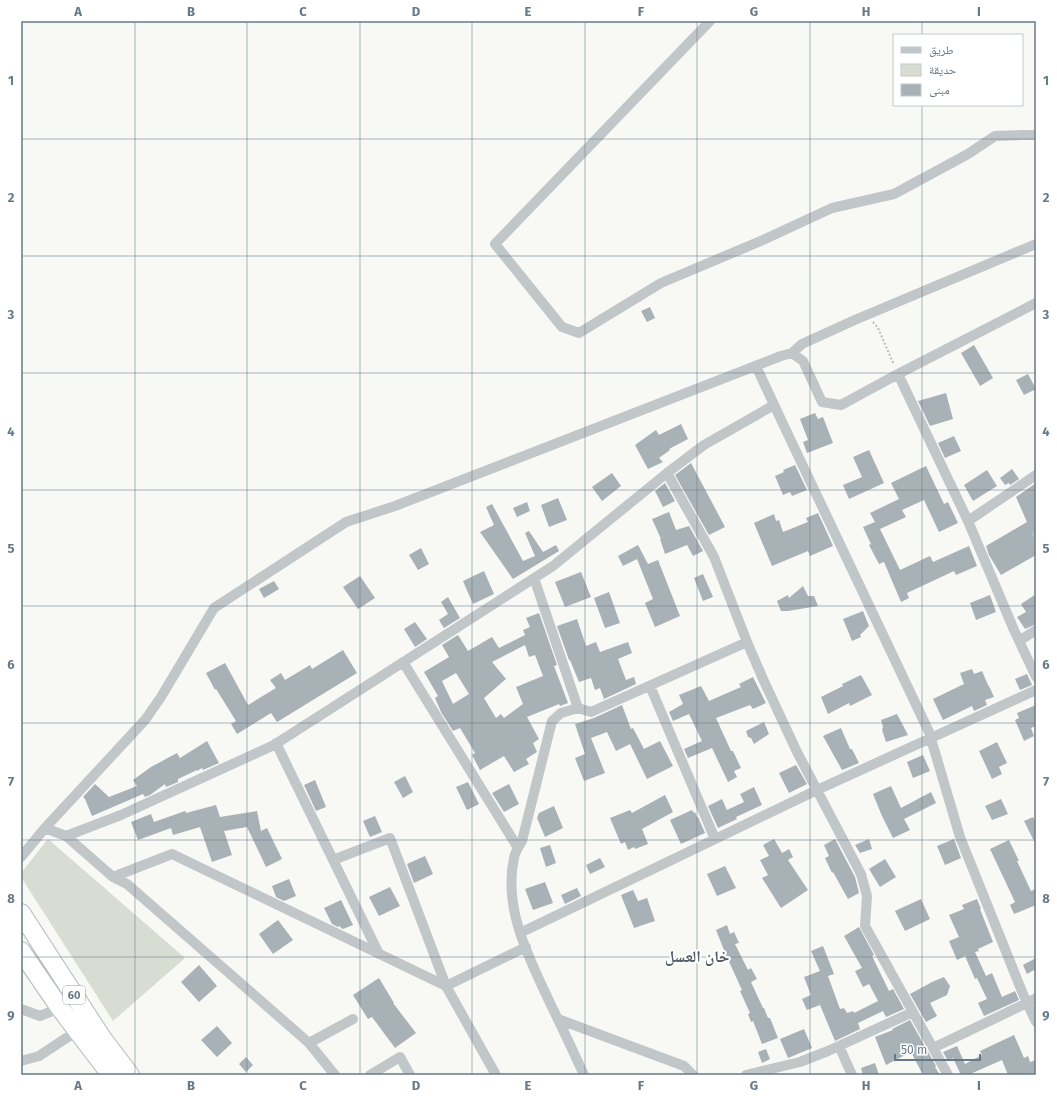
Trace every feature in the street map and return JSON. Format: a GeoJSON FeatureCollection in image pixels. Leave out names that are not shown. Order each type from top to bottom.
{"type":"FeatureCollection","features":[{"type":"Feature","properties":{"kind":"highway","name":"60"},"geometry":{"type":"LineString","coordinates":[[21,912],[102,1038],[130,1075]]}},
{"type":"Feature","properties":{"kind":"highway","name":"60"},"geometry":{"type":"LineString","coordinates":[[21,951],[77,1032],[111,1075]]}},
{"type":"Feature","properties":{"kind":"street"},"geometry":{"type":"LineString","coordinates":[[710,21],[495,244],[562,327],[579,333],[661,283],[763,240],[832,208],[894,194],[968,154],[995,136],[1036,135]]}},
{"type":"Feature","properties":{"kind":"street"},"geometry":{"type":"LineString","coordinates":[[21,857],[44,828],[144,720],[161,697],[214,608],[346,522],[395,506],[792,353],[802,344],[1036,244]]}},
{"type":"Feature","properties":{"kind":"street"},"geometry":{"type":"LineString","coordinates":[[792,353],[803,361],[822,402],[841,405],[1036,303]]}},
{"type":"Feature","properties":{"kind":"street"},"geometry":{"type":"LineString","coordinates":[[756,366],[929,732],[960,837],[1032,1001],[1036,1022]]}},
{"type":"Feature","properties":{"kind":"street"},"geometry":{"type":"LineString","coordinates":[[898,374],[968,521],[1036,677]]}},
{"type":"Feature","properties":{"kind":"street"},"geometry":{"type":"LineString","coordinates":[[66,836],[121,814],[276,744],[553,566],[667,473],[704,445],[774,406]]}},
{"type":"Feature","properties":{"kind":"street"},"geometry":{"type":"LineString","coordinates":[[667,473],[714,557],[747,642],[797,752],[861,874],[867,896],[865,926],[948,1075]]}},
{"type":"Feature","properties":{"kind":"street"},"geometry":{"type":"LineString","coordinates":[[968,521],[1036,475]]}},
{"type":"Feature","properties":{"kind":"street"},"geometry":{"type":"LineString","coordinates":[[534,578],[578,708]]}},
{"type":"Feature","properties":{"kind":"street"},"geometry":{"type":"LineString","coordinates":[[1020,641],[1036,630]]}},
{"type":"Feature","properties":{"kind":"street"},"geometry":{"type":"LineString","coordinates":[[584,1075],[535,970],[520,933],[514,908],[511,879],[514,856],[522,841],[552,721],[561,713],[578,708],[591,712],[747,642]]}},
{"type":"Feature","properties":{"kind":"street"},"geometry":{"type":"LineString","coordinates":[[403,662],[518,848]]}},
{"type":"Feature","properties":{"kind":"street"},"geometry":{"type":"LineString","coordinates":[[650,686],[715,839]]}},
{"type":"Feature","properties":{"kind":"street"},"geometry":{"type":"LineString","coordinates":[[520,933],[817,790],[1036,690]]}},
{"type":"Feature","properties":{"kind":"street"},"geometry":{"type":"LineString","coordinates":[[276,744],[379,954]]}},
{"type":"Feature","properties":{"kind":"street"},"geometry":{"type":"LineString","coordinates":[[44,828],[66,836],[113,877],[127,884],[309,1043],[336,1075]]}},
{"type":"Feature","properties":{"kind":"street"},"geometry":{"type":"LineString","coordinates":[[333,860],[390,838],[446,986],[496,1075]]}},
{"type":"Feature","properties":{"kind":"street"},"geometry":{"type":"LineString","coordinates":[[113,877],[172,854],[446,986]]}},
{"type":"Feature","properties":{"kind":"street"},"geometry":{"type":"LineString","coordinates":[[446,986],[526,948]]}},
{"type":"Feature","properties":{"kind":"street"},"geometry":{"type":"LineString","coordinates":[[933,1048],[1032,1001]]}},
{"type":"Feature","properties":{"kind":"street"},"geometry":{"type":"LineString","coordinates":[[21,1009],[40,1016],[60,1008]]}},
{"type":"Feature","properties":{"kind":"street"},"geometry":{"type":"LineString","coordinates":[[746,1075],[800,1062],[914,1012]]}},
{"type":"Feature","properties":{"kind":"street"},"geometry":{"type":"LineString","coordinates":[[309,1043],[353,1019]]}},
{"type":"Feature","properties":{"kind":"street"},"geometry":{"type":"LineString","coordinates":[[558,1019],[684,1066],[693,1075]]}},
{"type":"Feature","properties":{"kind":"street"},"geometry":{"type":"LineString","coordinates":[[21,1061],[39,1056],[77,1032]]}},
{"type":"Feature","properties":{"kind":"street"},"geometry":{"type":"LineString","coordinates":[[839,1046],[852,1075]]}},
{"type":"Feature","properties":{"kind":"street"},"geometry":{"type":"LineString","coordinates":[[370,1075],[400,1057],[410,1075]]}},
{"type":"Feature","properties":{"kind":"path"},"geometry":{"type":"LineString","coordinates":[[868,315],[878,328],[898,374]]}},
{"type":"Feature","properties":{"kind":"green space"},"geometry":{"type":"Polygon","coordinates":[[[48,839],[185,958],[113,1021],[21,877],[21,873],[48,839]]]}},
{"type":"Feature","properties":{"kind":"building"},"geometry":{"type":"Polygon","coordinates":[[[650,307],[655,318],[647,322],[641,311],[650,307]]]}},
{"type":"Feature","properties":{"kind":"building"},"geometry":{"type":"Polygon","coordinates":[[[974,345],[993,378],[980,386],[961,353],[974,345]]]}},
{"type":"Feature","properties":{"kind":"building"},"geometry":{"type":"Polygon","coordinates":[[[1028,374],[1036,389],[1024,395],[1016,380],[1028,374]]]}},
{"type":"Feature","properties":{"kind":"building"},"geometry":{"type":"Polygon","coordinates":[[[946,393],[953,419],[930,426],[918,401],[946,393]]]}},
{"type":"Feature","properties":{"kind":"building"},"geometry":{"type":"Polygon","coordinates":[[[815,413],[818,419],[823,417],[833,443],[807,453],[803,442],[808,440],[800,419],[815,413]]]}},
{"type":"Feature","properties":{"kind":"building"},"geometry":{"type":"Polygon","coordinates":[[[681,424],[688,439],[669,449],[670,450],[659,458],[663,462],[648,469],[635,445],[656,430],[659,435],[681,424]]]}},
{"type":"Feature","properties":{"kind":"building"},"geometry":{"type":"Polygon","coordinates":[[[954,436],[961,451],[945,458],[938,443],[954,436]]]}},
{"type":"Feature","properties":{"kind":"building"},"geometry":{"type":"Polygon","coordinates":[[[869,450],[884,483],[849,499],[843,485],[862,477],[853,457],[869,450]]]}},
{"type":"Feature","properties":{"kind":"building"},"geometry":{"type":"Polygon","coordinates":[[[691,463],[725,527],[709,535],[675,475],[691,463]]]}},
{"type":"Feature","properties":{"kind":"building"},"geometry":{"type":"Polygon","coordinates":[[[795,465],[807,490],[792,496],[790,492],[783,495],[775,476],[784,472],[783,470],[795,465]]]}},
{"type":"Feature","properties":{"kind":"building"},"geometry":{"type":"Polygon","coordinates":[[[926,466],[944,504],[948,502],[958,523],[939,532],[924,500],[902,510],[906,517],[880,529],[900,570],[930,556],[933,562],[969,546],[977,566],[956,575],[954,571],[907,593],[909,598],[901,602],[884,562],[879,564],[869,545],[871,544],[863,527],[875,522],[870,513],[899,499],[891,483],[926,466]]]}},
{"type":"Feature","properties":{"kind":"building"},"geometry":{"type":"Polygon","coordinates":[[[1012,469],[1019,479],[1010,485],[1009,483],[1005,485],[1000,478],[1012,469]]]}},
{"type":"Feature","properties":{"kind":"building"},"geometry":{"type":"Polygon","coordinates":[[[987,470],[997,486],[973,501],[964,485],[987,470]]]}},
{"type":"Feature","properties":{"kind":"building"},"geometry":{"type":"Polygon","coordinates":[[[612,473],[621,486],[602,501],[592,487],[612,473]]]}},
{"type":"Feature","properties":{"kind":"building"},"geometry":{"type":"Polygon","coordinates":[[[665,483],[675,501],[663,507],[655,491],[665,483]]]}},
{"type":"Feature","properties":{"kind":"building"},"geometry":{"type":"Polygon","coordinates":[[[1036,483],[1036,541],[1036,555],[1001,575],[989,555],[986,546],[1027,522],[1016,497],[1036,483]]]}},
{"type":"Feature","properties":{"kind":"building"},"geometry":{"type":"Polygon","coordinates":[[[558,498],[567,520],[549,527],[541,505],[558,498]]]}},
{"type":"Feature","properties":{"kind":"building"},"geometry":{"type":"Polygon","coordinates":[[[527,502],[530,511],[517,517],[513,508],[527,502]]]}},
{"type":"Feature","properties":{"kind":"building"},"geometry":{"type":"Polygon","coordinates":[[[492,504],[523,561],[535,556],[525,533],[529,531],[543,552],[556,545],[559,551],[513,579],[480,532],[494,525],[486,507],[492,504]]]}},
{"type":"Feature","properties":{"kind":"building"},"geometry":{"type":"Polygon","coordinates":[[[669,512],[676,530],[689,526],[703,551],[693,556],[687,545],[665,554],[661,539],[652,519],[669,512]]]}},
{"type":"Feature","properties":{"kind":"building"},"geometry":{"type":"Polygon","coordinates":[[[818,513],[833,546],[810,556],[808,551],[772,566],[754,523],[774,514],[776,521],[779,520],[783,532],[808,522],[806,518],[818,513]]]}},
{"type":"Feature","properties":{"kind":"building"},"geometry":{"type":"Polygon","coordinates":[[[638,545],[648,564],[658,560],[680,616],[655,627],[645,603],[653,599],[637,559],[623,566],[618,556],[638,545]]]}},
{"type":"Feature","properties":{"kind":"building"},"geometry":{"type":"Polygon","coordinates":[[[421,548],[429,564],[418,570],[409,555],[421,548]]]}},
{"type":"Feature","properties":{"kind":"building"},"geometry":{"type":"Polygon","coordinates":[[[484,571],[494,594],[473,604],[463,581],[484,571]]]}},
{"type":"Feature","properties":{"kind":"building"},"geometry":{"type":"Polygon","coordinates":[[[581,572],[591,597],[565,607],[555,582],[581,572]]]}},
{"type":"Feature","properties":{"kind":"building"},"geometry":{"type":"Polygon","coordinates":[[[703,574],[713,597],[703,601],[694,578],[703,574]]]}},
{"type":"Feature","properties":{"kind":"building"},"geometry":{"type":"Polygon","coordinates":[[[360,576],[375,598],[358,609],[343,587],[360,576]]]}},
{"type":"Feature","properties":{"kind":"building"},"geometry":{"type":"Polygon","coordinates":[[[274,581],[279,589],[264,598],[259,589],[274,581]]]}},
{"type":"Feature","properties":{"kind":"building"},"geometry":{"type":"Polygon","coordinates":[[[803,586],[808,596],[814,596],[818,606],[781,611],[777,601],[788,595],[789,598],[803,586]]]}},
{"type":"Feature","properties":{"kind":"building"},"geometry":{"type":"Polygon","coordinates":[[[609,592],[620,623],[605,628],[594,598],[609,592]]]}},
{"type":"Feature","properties":{"kind":"building"},"geometry":{"type":"Polygon","coordinates":[[[1036,594],[1036,624],[1025,629],[1017,617],[1026,612],[1021,604],[1036,594]]]}},
{"type":"Feature","properties":{"kind":"building"},"geometry":{"type":"Polygon","coordinates":[[[990,595],[996,612],[976,620],[970,603],[990,595]]]}},
{"type":"Feature","properties":{"kind":"building"},"geometry":{"type":"Polygon","coordinates":[[[448,597],[460,618],[444,628],[439,620],[448,614],[441,602],[448,597]]]}},
{"type":"Feature","properties":{"kind":"building"},"geometry":{"type":"Polygon","coordinates":[[[863,611],[869,626],[860,635],[861,637],[852,641],[843,619],[863,611]]]}},
{"type":"Feature","properties":{"kind":"building"},"geometry":{"type":"Polygon","coordinates":[[[539,613],[557,665],[554,666],[568,703],[560,706],[559,704],[527,717],[539,739],[533,743],[537,752],[526,759],[529,764],[514,772],[504,756],[480,770],[472,755],[475,753],[460,728],[453,731],[441,712],[435,698],[438,696],[424,672],[449,657],[442,645],[458,635],[468,651],[492,637],[499,648],[525,635],[523,630],[530,627],[526,618],[539,613]],[[525,645],[492,662],[506,679],[484,698],[496,718],[501,714],[504,718],[523,704],[516,687],[543,676],[535,655],[529,657],[525,645]],[[456,673],[442,681],[453,704],[469,694],[456,673]]]}},
{"type":"Feature","properties":{"kind":"building"},"geometry":{"type":"Polygon","coordinates":[[[577,619],[586,646],[596,642],[600,652],[628,642],[632,653],[618,659],[626,680],[634,677],[636,684],[604,699],[600,688],[595,690],[591,678],[579,682],[569,660],[557,626],[577,619]]]}},
{"type":"Feature","properties":{"kind":"building"},"geometry":{"type":"Polygon","coordinates":[[[415,622],[427,639],[415,647],[404,629],[415,622]]]}},
{"type":"Feature","properties":{"kind":"building"},"geometry":{"type":"Polygon","coordinates":[[[343,650],[357,673],[277,722],[271,713],[237,734],[231,724],[236,721],[216,689],[215,690],[206,673],[225,663],[248,705],[276,688],[270,680],[281,673],[285,680],[310,665],[312,669],[343,650]]]}},
{"type":"Feature","properties":{"kind":"building"},"geometry":{"type":"Polygon","coordinates":[[[972,669],[974,674],[982,671],[994,697],[985,700],[987,705],[974,711],[972,706],[943,720],[933,699],[964,684],[960,673],[972,669]]]}},
{"type":"Feature","properties":{"kind":"building"},"geometry":{"type":"Polygon","coordinates":[[[1027,674],[1032,685],[1020,690],[1015,679],[1027,674]]]}},
{"type":"Feature","properties":{"kind":"building"},"geometry":{"type":"Polygon","coordinates":[[[861,675],[872,695],[850,706],[849,703],[828,714],[821,697],[843,686],[842,684],[861,675]]]}},
{"type":"Feature","properties":{"kind":"building"},"geometry":{"type":"Polygon","coordinates":[[[753,677],[766,703],[753,709],[750,705],[716,718],[731,751],[733,751],[741,768],[734,771],[737,777],[728,782],[712,748],[688,758],[684,749],[702,741],[689,714],[673,721],[669,712],[683,704],[679,695],[701,686],[709,701],[741,687],[739,684],[753,677]]]}},
{"type":"Feature","properties":{"kind":"building"},"geometry":{"type":"Polygon","coordinates":[[[622,705],[631,729],[633,728],[644,749],[660,741],[673,766],[647,779],[630,744],[616,751],[607,732],[591,738],[605,773],[584,781],[575,758],[585,754],[575,724],[594,718],[622,705]]]}},
{"type":"Feature","properties":{"kind":"building"},"geometry":{"type":"Polygon","coordinates":[[[1036,705],[1036,726],[1031,728],[1034,736],[1024,741],[1015,720],[1019,718],[1017,713],[1036,705]]]}},
{"type":"Feature","properties":{"kind":"building"},"geometry":{"type":"Polygon","coordinates":[[[897,714],[908,735],[886,742],[882,730],[883,727],[881,720],[897,714]]]}},
{"type":"Feature","properties":{"kind":"building"},"geometry":{"type":"Polygon","coordinates":[[[764,722],[769,734],[754,744],[751,738],[748,737],[746,731],[764,722]]]}},
{"type":"Feature","properties":{"kind":"building"},"geometry":{"type":"Polygon","coordinates":[[[841,728],[850,749],[852,749],[859,763],[842,770],[823,736],[841,728]]]}},
{"type":"Feature","properties":{"kind":"building"},"geometry":{"type":"Polygon","coordinates":[[[207,741],[219,763],[203,770],[202,768],[197,770],[178,779],[178,782],[166,787],[165,784],[150,795],[145,797],[143,794],[92,816],[83,797],[95,784],[109,797],[137,786],[133,780],[151,767],[177,753],[180,758],[207,741]]]}},
{"type":"Feature","properties":{"kind":"building"},"geometry":{"type":"Polygon","coordinates":[[[997,742],[1007,763],[999,767],[1002,774],[992,779],[979,751],[997,742]]]}},
{"type":"Feature","properties":{"kind":"building"},"geometry":{"type":"Polygon","coordinates":[[[923,755],[930,771],[913,778],[907,762],[923,755]]]}},
{"type":"Feature","properties":{"kind":"building"},"geometry":{"type":"Polygon","coordinates":[[[796,765],[807,784],[789,793],[779,773],[796,765]]]}},
{"type":"Feature","properties":{"kind":"building"},"geometry":{"type":"Polygon","coordinates":[[[405,776],[413,792],[403,798],[394,782],[405,776]]]}},
{"type":"Feature","properties":{"kind":"building"},"geometry":{"type":"Polygon","coordinates":[[[315,780],[326,807],[316,811],[304,785],[315,780]]]}},
{"type":"Feature","properties":{"kind":"building"},"geometry":{"type":"Polygon","coordinates":[[[468,782],[479,804],[467,810],[456,787],[468,782]]]}},
{"type":"Feature","properties":{"kind":"building"},"geometry":{"type":"Polygon","coordinates":[[[509,784],[519,804],[504,812],[492,793],[509,784]]]}},
{"type":"Feature","properties":{"kind":"building"},"geometry":{"type":"Polygon","coordinates":[[[891,786],[901,808],[931,792],[936,803],[904,819],[910,830],[893,838],[873,794],[891,786]]]}},
{"type":"Feature","properties":{"kind":"building"},"geometry":{"type":"Polygon","coordinates":[[[754,787],[762,805],[736,817],[737,819],[718,828],[708,806],[722,799],[727,810],[744,802],[740,794],[754,787]]]}},
{"type":"Feature","properties":{"kind":"building"},"geometry":{"type":"Polygon","coordinates":[[[665,795],[673,812],[642,829],[648,844],[628,850],[625,842],[621,844],[610,818],[630,810],[632,813],[665,795]]]}},
{"type":"Feature","properties":{"kind":"building"},"geometry":{"type":"Polygon","coordinates":[[[1001,799],[1008,814],[992,820],[985,806],[1001,799]]]}},
{"type":"Feature","properties":{"kind":"building"},"geometry":{"type":"Polygon","coordinates":[[[216,805],[220,817],[257,811],[261,831],[267,828],[282,859],[266,867],[247,827],[224,831],[232,855],[212,862],[200,827],[173,835],[171,828],[138,840],[131,822],[151,814],[154,822],[185,811],[186,813],[216,805]]]}},
{"type":"Feature","properties":{"kind":"building"},"geometry":{"type":"Polygon","coordinates":[[[554,806],[563,828],[545,837],[537,818],[539,813],[554,806]]]}},
{"type":"Feature","properties":{"kind":"building"},"geometry":{"type":"Polygon","coordinates":[[[692,810],[698,817],[705,833],[681,844],[670,820],[692,810]]]}},
{"type":"Feature","properties":{"kind":"building"},"geometry":{"type":"Polygon","coordinates":[[[375,816],[382,832],[370,837],[363,821],[375,816]]]}},
{"type":"Feature","properties":{"kind":"building"},"geometry":{"type":"Polygon","coordinates":[[[1033,817],[1036,823],[1036,845],[1024,821],[1033,817]]]}},
{"type":"Feature","properties":{"kind":"building"},"geometry":{"type":"Polygon","coordinates":[[[774,839],[782,853],[789,849],[793,857],[788,860],[808,890],[781,908],[762,878],[768,875],[760,860],[769,856],[763,845],[774,839]]]}},
{"type":"Feature","properties":{"kind":"building"},"geometry":{"type":"Polygon","coordinates":[[[835,839],[855,877],[859,893],[848,899],[833,872],[832,873],[825,858],[829,856],[824,845],[835,839]]]}},
{"type":"Feature","properties":{"kind":"building"},"geometry":{"type":"Polygon","coordinates":[[[869,839],[872,849],[860,853],[855,845],[869,839]]]}},
{"type":"Feature","properties":{"kind":"building"},"geometry":{"type":"Polygon","coordinates":[[[954,839],[961,858],[945,865],[937,846],[954,839]]]}},
{"type":"Feature","properties":{"kind":"building"},"geometry":{"type":"Polygon","coordinates":[[[1009,840],[1031,891],[1036,889],[1036,905],[1014,914],[1010,905],[1015,902],[990,849],[1009,840]]]}},
{"type":"Feature","properties":{"kind":"building"},"geometry":{"type":"Polygon","coordinates":[[[550,845],[556,863],[546,867],[540,848],[550,845]]]}},
{"type":"Feature","properties":{"kind":"building"},"geometry":{"type":"Polygon","coordinates":[[[425,856],[433,874],[414,883],[407,864],[425,856]]]}},
{"type":"Feature","properties":{"kind":"building"},"geometry":{"type":"Polygon","coordinates":[[[600,858],[605,867],[590,874],[586,865],[600,858]]]}},
{"type":"Feature","properties":{"kind":"building"},"geometry":{"type":"Polygon","coordinates":[[[885,859],[896,877],[880,887],[869,869],[885,859]]]}},
{"type":"Feature","properties":{"kind":"building"},"geometry":{"type":"Polygon","coordinates":[[[725,866],[736,888],[717,896],[707,874],[725,866]]]}},
{"type":"Feature","properties":{"kind":"building"},"geometry":{"type":"Polygon","coordinates":[[[289,879],[296,896],[284,901],[276,897],[272,886],[289,879]]]}},
{"type":"Feature","properties":{"kind":"building"},"geometry":{"type":"Polygon","coordinates":[[[545,882],[553,903],[533,910],[525,889],[545,882]]]}},
{"type":"Feature","properties":{"kind":"building"},"geometry":{"type":"Polygon","coordinates":[[[390,887],[400,906],[379,916],[369,897],[390,887]]]}},
{"type":"Feature","properties":{"kind":"building"},"geometry":{"type":"Polygon","coordinates":[[[577,888],[581,896],[565,904],[561,895],[577,888]]]}},
{"type":"Feature","properties":{"kind":"building"},"geometry":{"type":"Polygon","coordinates":[[[633,890],[638,901],[647,898],[655,921],[634,928],[621,895],[633,890]]]}},
{"type":"Feature","properties":{"kind":"building"},"geometry":{"type":"Polygon","coordinates":[[[921,899],[930,919],[905,931],[895,911],[921,899]]]}},
{"type":"Feature","properties":{"kind":"building"},"geometry":{"type":"Polygon","coordinates":[[[977,899],[993,942],[975,952],[986,976],[992,973],[1002,997],[1015,991],[1019,1000],[984,1016],[978,1003],[987,999],[977,978],[975,979],[965,956],[957,960],[949,941],[959,937],[949,915],[964,909],[962,905],[977,899]]]}},
{"type":"Feature","properties":{"kind":"building"},"geometry":{"type":"Polygon","coordinates":[[[341,900],[353,925],[343,929],[340,926],[338,927],[332,924],[324,908],[341,900]]]}},
{"type":"Feature","properties":{"kind":"building"},"geometry":{"type":"Polygon","coordinates":[[[278,920],[293,940],[273,954],[259,934],[278,920]]]}},
{"type":"Feature","properties":{"kind":"building"},"geometry":{"type":"Polygon","coordinates":[[[727,925],[730,934],[734,932],[739,943],[735,944],[748,970],[751,968],[757,979],[751,982],[768,1018],[770,1018],[778,1038],[762,1044],[753,1021],[751,1022],[748,1014],[750,1013],[740,991],[742,990],[716,930],[727,925]]]}},
{"type":"Feature","properties":{"kind":"building"},"geometry":{"type":"Polygon","coordinates":[[[859,927],[874,955],[872,956],[889,991],[893,989],[904,1009],[886,1017],[883,1011],[858,1023],[860,1029],[835,1041],[820,1005],[807,1010],[802,999],[811,995],[804,977],[820,971],[811,951],[823,946],[834,974],[828,976],[840,1009],[844,1008],[847,1013],[853,1011],[854,1013],[878,1001],[869,984],[863,987],[855,971],[862,968],[844,936],[859,927]]]}},
{"type":"Feature","properties":{"kind":"building"},"geometry":{"type":"Polygon","coordinates":[[[1036,958],[1036,969],[1027,974],[1023,965],[1036,958]]]}},
{"type":"Feature","properties":{"kind":"building"},"geometry":{"type":"Polygon","coordinates":[[[199,965],[217,986],[199,1002],[181,982],[199,965]]]}},
{"type":"Feature","properties":{"kind":"building"},"geometry":{"type":"Polygon","coordinates":[[[944,977],[950,986],[947,995],[930,1003],[937,1016],[926,1022],[910,994],[944,977]]]}},
{"type":"Feature","properties":{"kind":"building"},"geometry":{"type":"Polygon","coordinates":[[[379,978],[393,1003],[416,1033],[395,1048],[372,1017],[368,1019],[353,995],[379,978]]]}},
{"type":"Feature","properties":{"kind":"building"},"geometry":{"type":"Polygon","coordinates":[[[910,1020],[940,1075],[923,1075],[911,1052],[886,1065],[875,1037],[893,1030],[892,1029],[910,1020]]]}},
{"type":"Feature","properties":{"kind":"building"},"geometry":{"type":"Polygon","coordinates":[[[217,1026],[232,1043],[217,1057],[201,1040],[217,1026]]]}},
{"type":"Feature","properties":{"kind":"building"},"geometry":{"type":"Polygon","coordinates":[[[804,1029],[812,1048],[788,1058],[780,1039],[804,1029]]]}},
{"type":"Feature","properties":{"kind":"building"},"geometry":{"type":"Polygon","coordinates":[[[1014,1035],[1024,1058],[1028,1056],[1030,1062],[1036,1060],[1036,1075],[1008,1075],[1002,1060],[968,1075],[961,1075],[953,1058],[948,1061],[943,1052],[957,1046],[965,1064],[982,1055],[980,1051],[1014,1035]]]}},
{"type":"Feature","properties":{"kind":"building"},"geometry":{"type":"Polygon","coordinates":[[[766,1049],[770,1059],[762,1063],[758,1052],[766,1049]]]}},
{"type":"Feature","properties":{"kind":"building"},"geometry":{"type":"Polygon","coordinates":[[[246,1057],[253,1065],[246,1072],[239,1064],[246,1057]]]}},
{"type":"Feature","properties":{"kind":"building"},"geometry":{"type":"Polygon","coordinates":[[[875,1063],[879,1075],[863,1075],[861,1068],[875,1063]]]}},
{"type":"Feature","properties":{"kind":"district","name":"خان العسل"},"geometry":{"type":"Point","coordinates":[697,956]}}]}
